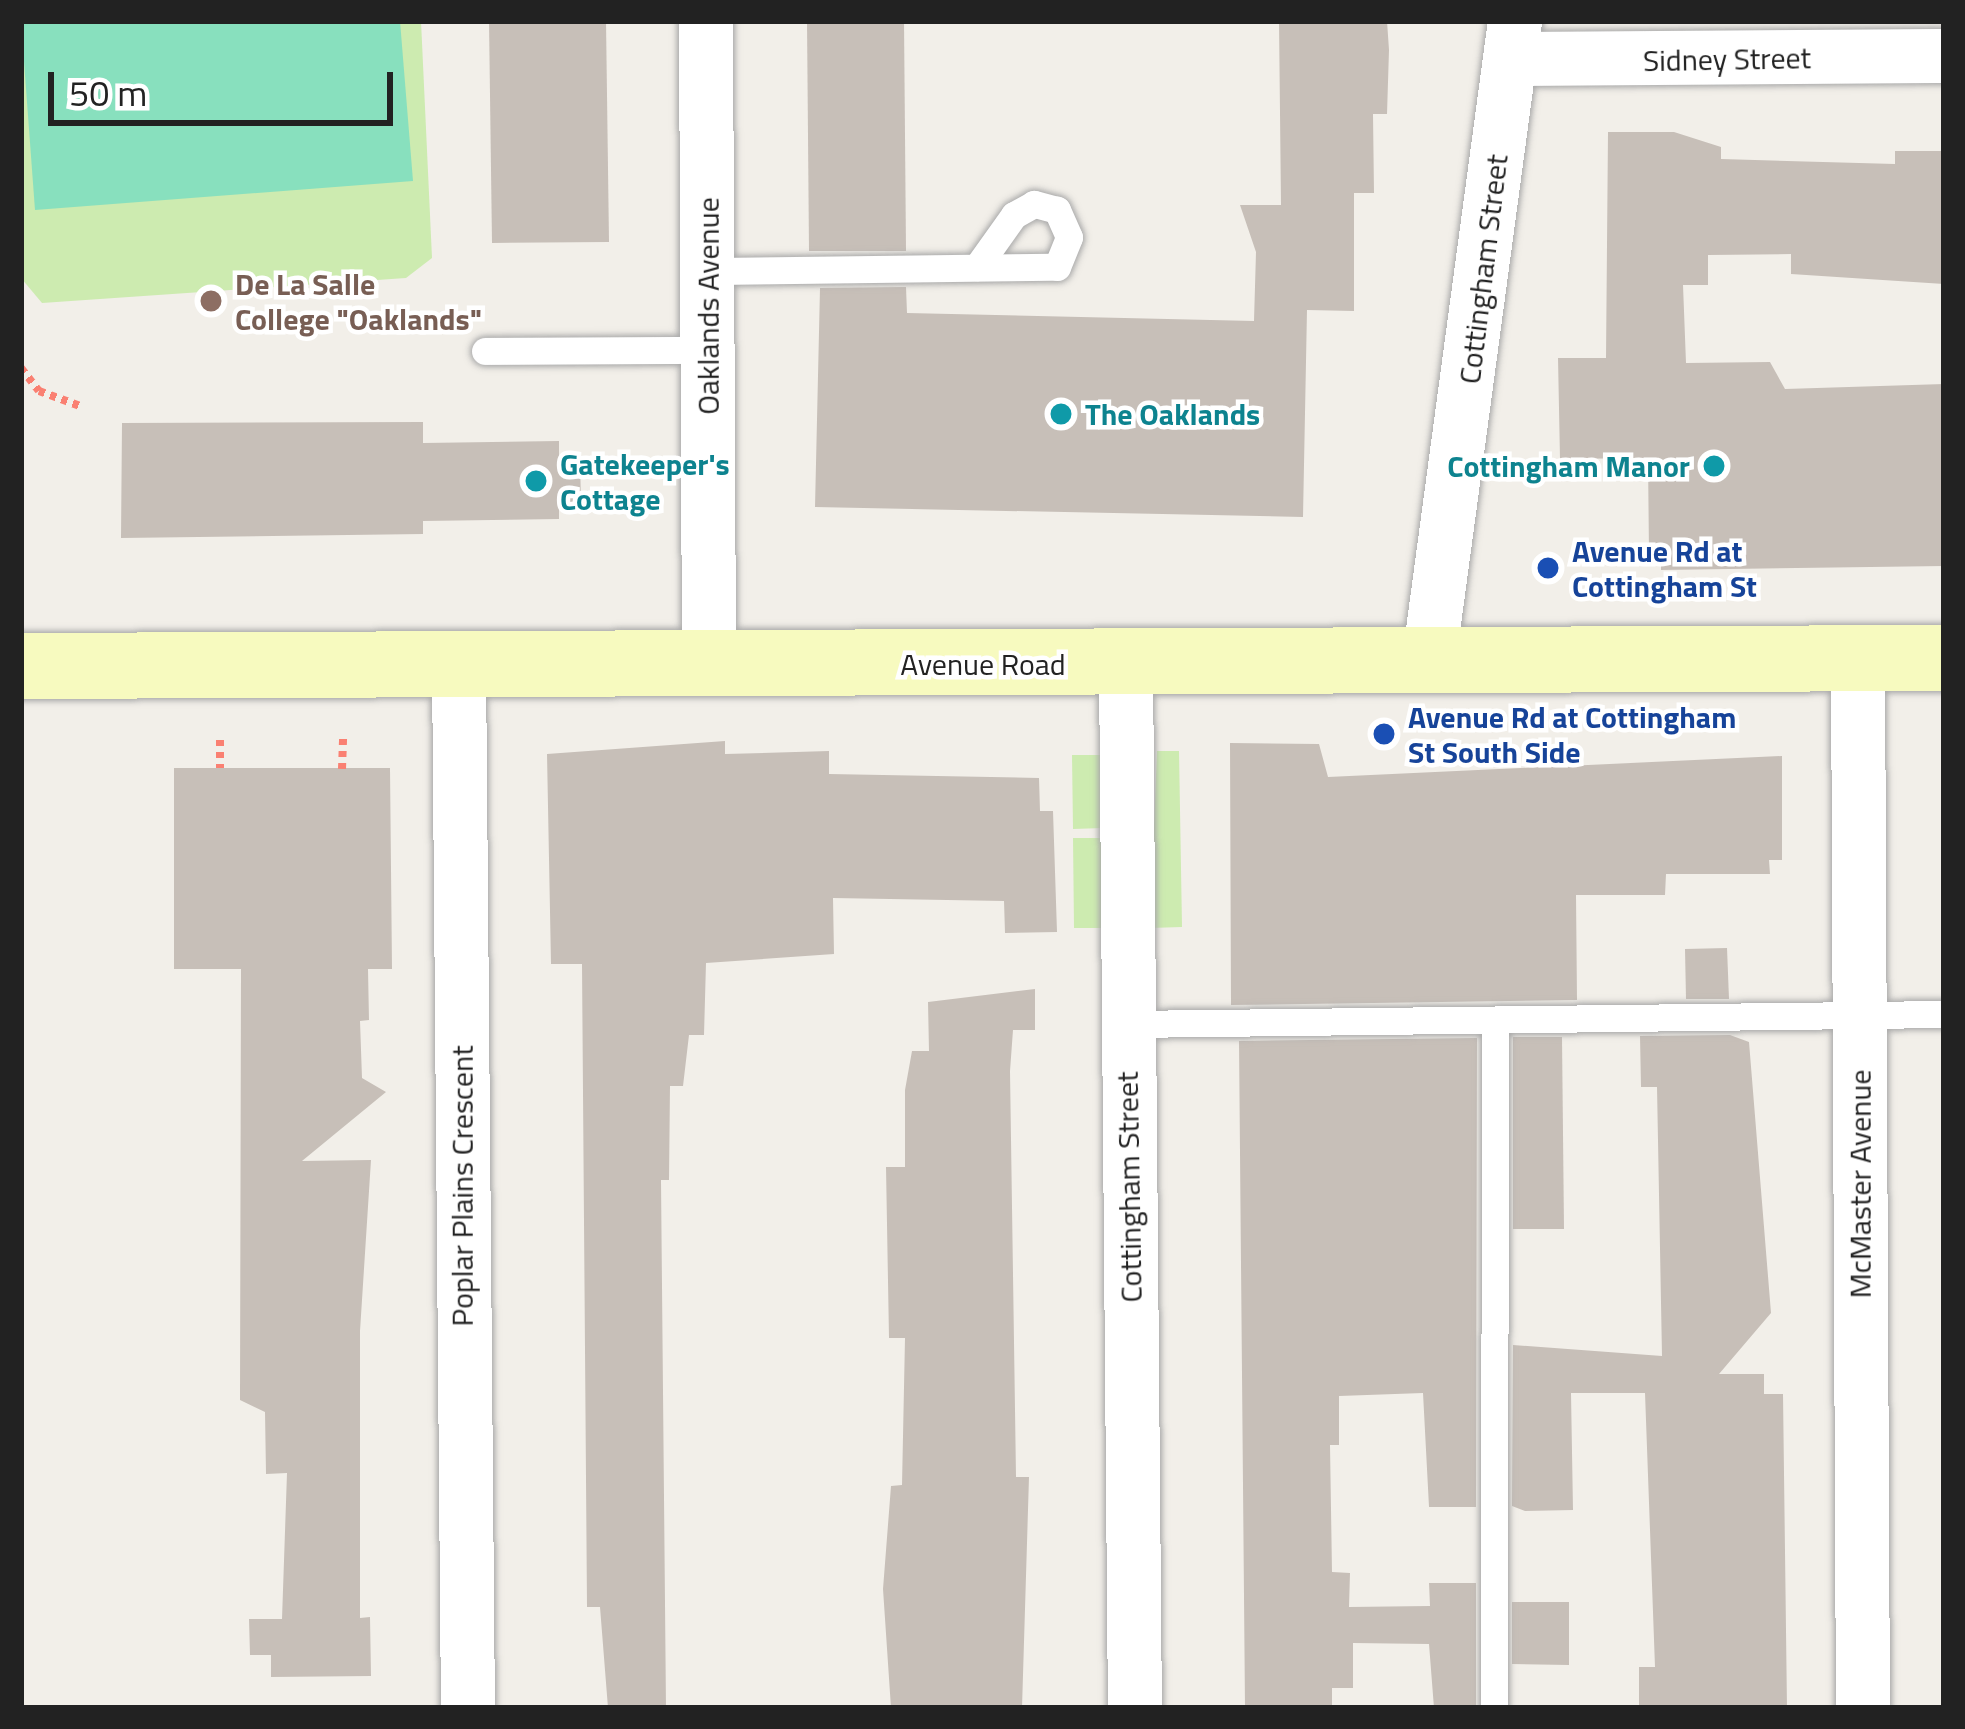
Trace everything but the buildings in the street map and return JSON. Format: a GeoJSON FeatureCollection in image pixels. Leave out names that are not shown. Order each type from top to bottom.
{"type":"FeatureCollection","features":[{"type":"Feature","properties":{"kind":"main road","name":"Avenue Road"},"geometry":{"type":"LineString","coordinates":[[21,666],[1944,658]]}},
{"type":"Feature","properties":{"kind":"street","name":"Oaklands Avenue"},"geometry":{"type":"LineString","coordinates":[[706,21],[709,662]]}},
{"type":"Feature","properties":{"kind":"street","name":"Sidney Street"},"geometry":{"type":"LineString","coordinates":[[1512,40],[1944,56]]}},
{"type":"Feature","properties":{"kind":"street","name":"Cottingham Street"},"geometry":{"type":"LineString","coordinates":[[1430,660],[1512,40]]}},
{"type":"Feature","properties":{"kind":"street","name":"McMaster Avenue"},"geometry":{"type":"LineString","coordinates":[[1858,660],[1864,1708]]}},
{"type":"Feature","properties":{"kind":"street","name":"Poplar Plains Crescent"},"geometry":{"type":"LineString","coordinates":[[459,663],[468,1708]]}},
{"type":"Feature","properties":{"kind":"street","name":"Cottingham Street"},"geometry":{"type":"LineString","coordinates":[[1126,665],[1135,1708]]}},
{"type":"Feature","properties":{"kind":"lane"},"geometry":{"type":"LineString","coordinates":[[709,272],[977,267]]}},
{"type":"Feature","properties":{"kind":"lane"},"geometry":{"type":"LineString","coordinates":[[485,351],[709,350]]}},
{"type":"Feature","properties":{"kind":"lane"},"geometry":{"type":"LineString","coordinates":[[1127,1024],[1944,1014]]}},
{"type":"Feature","properties":{"kind":"lane"},"geometry":{"type":"LineString","coordinates":[[1494,1708],[1496,1021]]}},
{"type":"Feature","properties":{"kind":"path"},"geometry":{"type":"LineString","coordinates":[[21,368],[40,391],[80,406]]}},
{"type":"Feature","properties":{"kind":"path"},"geometry":{"type":"LineString","coordinates":[[342,769],[343,738]]}},
{"type":"Feature","properties":{"kind":"path"},"geometry":{"type":"LineString","coordinates":[[220,740],[220,767]]}},
{"type":"Feature","properties":{"kind":"green space","name":"De La Salle College \"Oaklands\""},"geometry":{"type":"Polygon","coordinates":[[[21,21],[421,21],[432,258],[406,278],[42,303],[21,278],[21,21]]]}},
{"type":"Feature","properties":{"kind":"green space"},"geometry":{"type":"Polygon","coordinates":[[[21,21],[400,21],[413,181],[35,210],[21,21]]]}},
{"type":"Feature","properties":{"kind":"green space"},"geometry":{"type":"Polygon","coordinates":[[[1157,751],[1179,751],[1182,927],[1150,928],[1157,751]]]}},
{"type":"Feature","properties":{"kind":"green space"},"geometry":{"type":"Polygon","coordinates":[[[1072,755],[1102,755],[1103,828],[1073,829],[1072,755]]]}},
{"type":"Feature","properties":{"kind":"green space"},"geometry":{"type":"Polygon","coordinates":[[[1073,838],[1104,838],[1105,928],[1074,928],[1073,838]]]}},
{"type":"Feature","properties":{"kind":"place","name":"De La Salle College \"Oaklands\""},"geometry":{"type":"Point","coordinates":[211,301]}},
{"type":"Feature","properties":{"kind":"place","name":"The Oaklands"},"geometry":{"type":"Point","coordinates":[1061,414]}},
{"type":"Feature","properties":{"kind":"place","name":"Cottingham Manor"},"geometry":{"type":"Point","coordinates":[1714,466]}},
{"type":"Feature","properties":{"kind":"place","name":"Gatekeeper's Cottage"},"geometry":{"type":"Point","coordinates":[536,481]}},
{"type":"Feature","properties":{"kind":"place","name":"Avenue Rd at Cottingham St"},"geometry":{"type":"Point","coordinates":[1548,568]}},
{"type":"Feature","properties":{"kind":"place","name":"Avenue Rd at Cottingham St South Side"},"geometry":{"type":"Point","coordinates":[1384,734]}}]}
